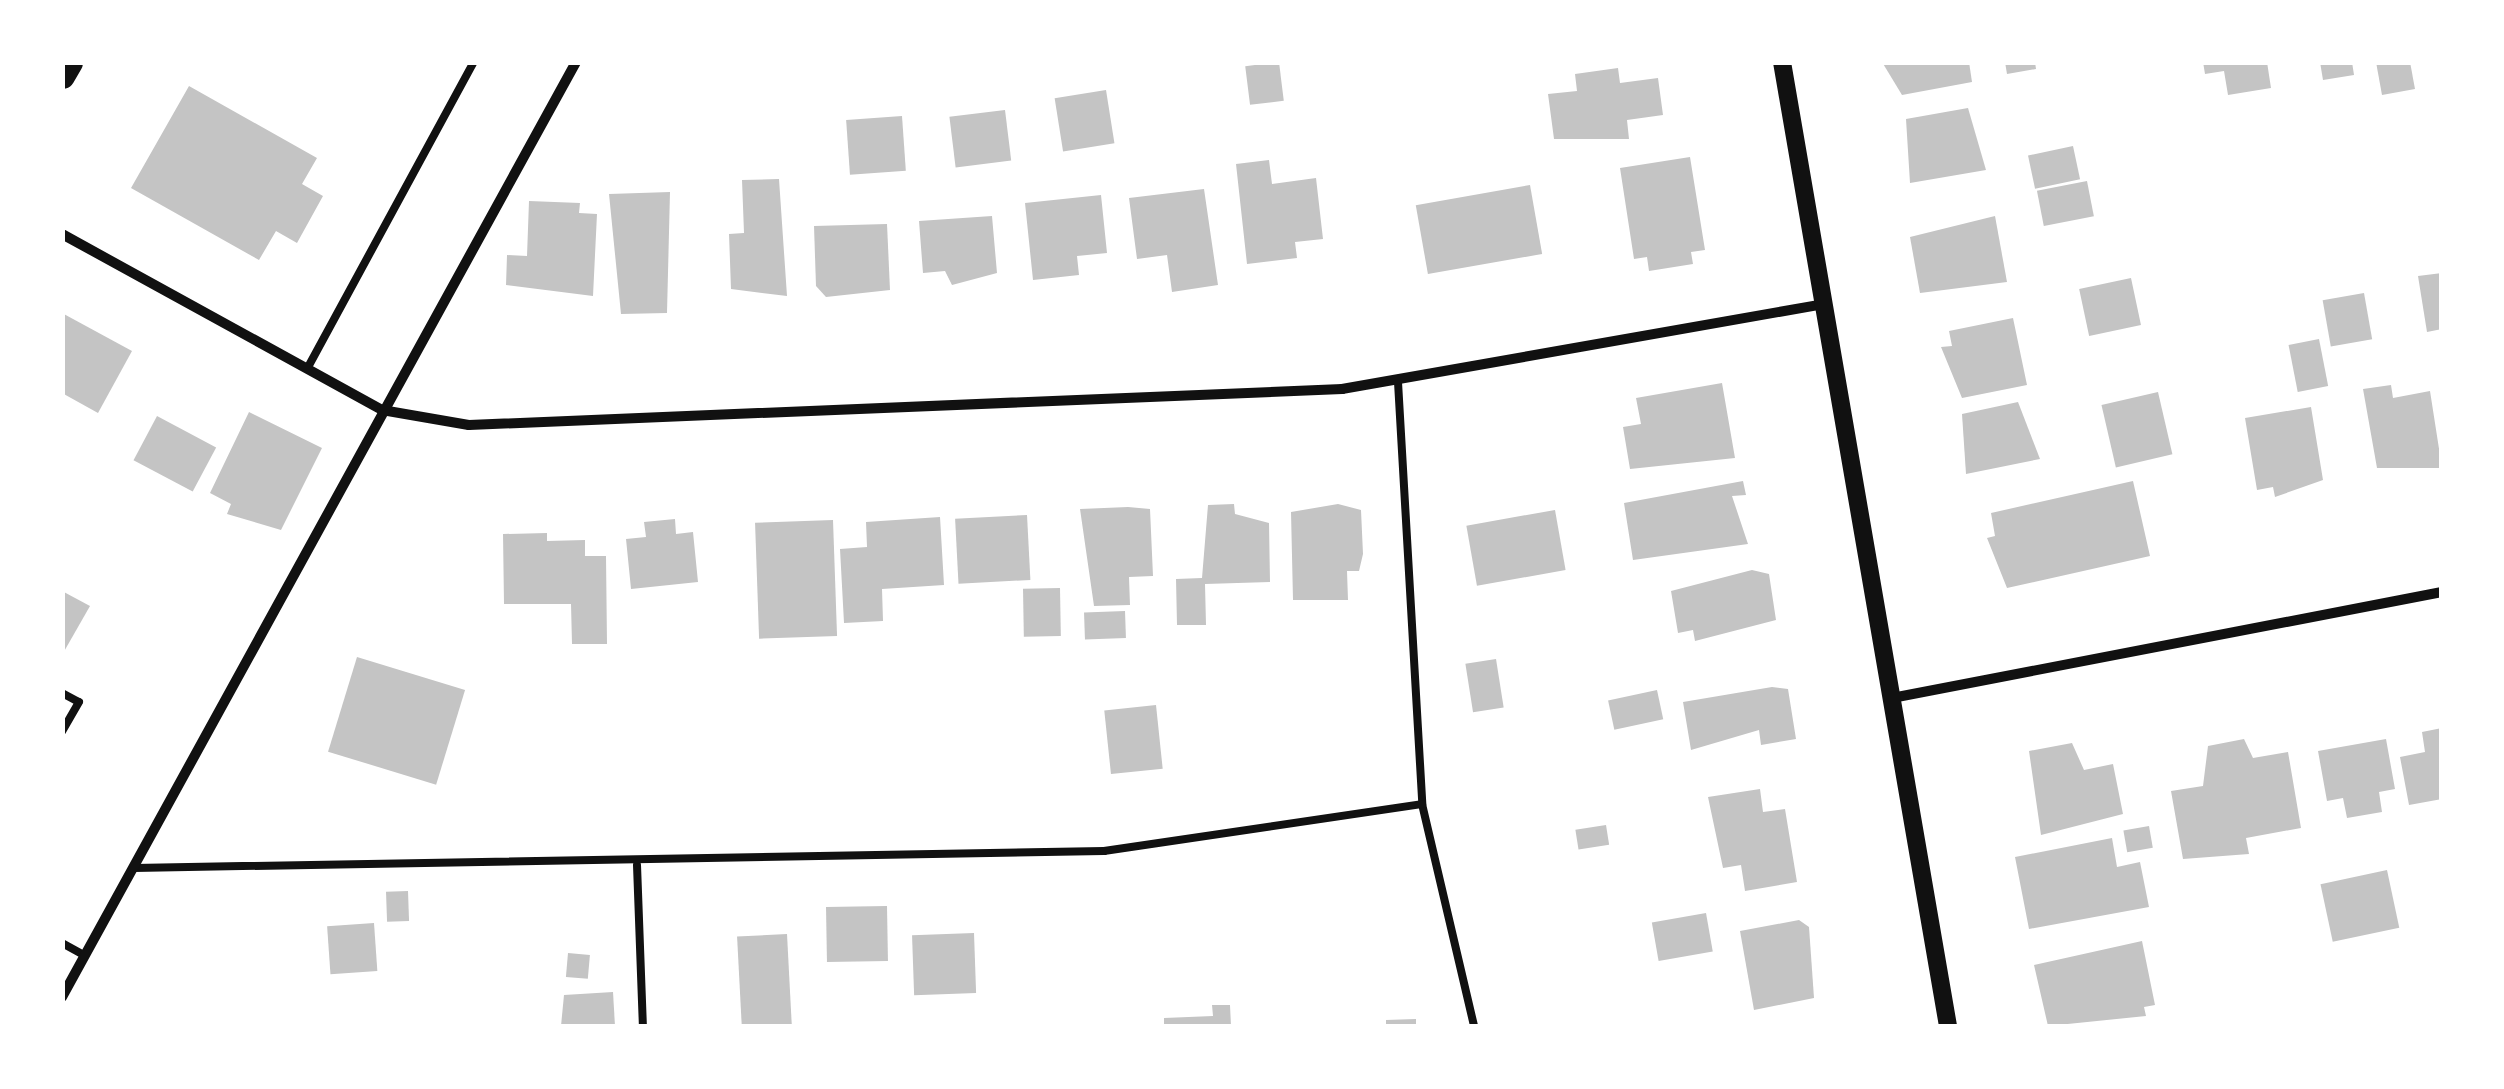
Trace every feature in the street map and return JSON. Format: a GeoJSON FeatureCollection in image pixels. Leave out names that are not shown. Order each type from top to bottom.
{"type":"FeatureCollection","features":[{"type":"Feature","properties":{"kind":"main road"},"geometry":{"type":"LineString","coordinates":[[62,76],[70,62]]}},
{"type":"Feature","properties":{"kind":"street"},"geometry":{"type":"LineString","coordinates":[[62,997],[576,62]]}},
{"type":"Feature","properties":{"kind":"street"},"geometry":{"type":"LineString","coordinates":[[1782,62],[1948,1026]]}},
{"type":"Feature","properties":{"kind":"street"},"geometry":{"type":"LineString","coordinates":[[62,234],[382,410],[468,425],[1398,382],[1824,304]]}},
{"type":"Feature","properties":{"kind":"street"},"geometry":{"type":"LineString","coordinates":[[1892,698],[2442,592]]}},
{"type":"Feature","properties":{"kind":"lane"},"geometry":{"type":"LineString","coordinates":[[306,369],[474,62]]}},
{"type":"Feature","properties":{"kind":"lane"},"geometry":{"type":"LineString","coordinates":[[1398,382],[1422,804],[1474,1026]]}},
{"type":"Feature","properties":{"kind":"lane"},"geometry":{"type":"LineString","coordinates":[[62,693],[79,702],[62,732]]}},
{"type":"Feature","properties":{"kind":"lane"},"geometry":{"type":"LineString","coordinates":[[134,868],[637,866],[1104,851],[1422,804]]}},
{"type":"Feature","properties":{"kind":"lane"},"geometry":{"type":"LineString","coordinates":[[637,866],[643,1026]]}},
{"type":"Feature","properties":{"kind":"lane"},"geometry":{"type":"LineString","coordinates":[[62,943],[85,956]]}},
{"type":"Feature","properties":{"kind":"building"},"geometry":{"type":"Polygon","coordinates":[[[1279,62],[1284,101],[1250,105],[1245,66],[1279,62]]]}},
{"type":"Feature","properties":{"kind":"building"},"geometry":{"type":"Polygon","coordinates":[[[1882,62],[1969,62],[1972,82],[1902,95],[1882,62]]]}},
{"type":"Feature","properties":{"kind":"building"},"geometry":{"type":"Polygon","coordinates":[[[2005,62],[2035,62],[2036,69],[2007,74],[2005,62]]]}},
{"type":"Feature","properties":{"kind":"building"},"geometry":{"type":"Polygon","coordinates":[[[2203,62],[2267,62],[2271,88],[2228,95],[2224,71],[2205,74],[2203,62]]]}},
{"type":"Feature","properties":{"kind":"building"},"geometry":{"type":"Polygon","coordinates":[[[2320,62],[2352,62],[2354,75],[2323,80],[2320,62]]]}},
{"type":"Feature","properties":{"kind":"building"},"geometry":{"type":"Polygon","coordinates":[[[2376,62],[2410,62],[2415,89],[2382,95],[2376,62]]]}},
{"type":"Feature","properties":{"kind":"building"},"geometry":{"type":"Polygon","coordinates":[[[1618,68],[1620,83],[1658,78],[1663,115],[1627,120],[1629,139],[1554,139],[1548,94],[1577,91],[1575,74],[1618,68]]]}},
{"type":"Feature","properties":{"kind":"building"},"geometry":{"type":"Polygon","coordinates":[[[189,86],[317,158],[302,184],[323,196],[297,243],[276,231],[259,260],[131,188],[189,86]]]}},
{"type":"Feature","properties":{"kind":"building"},"geometry":{"type":"Polygon","coordinates":[[[1106,90],[1114,143],[1063,151],[1055,98],[1106,90]]]}},
{"type":"Feature","properties":{"kind":"building"},"geometry":{"type":"Polygon","coordinates":[[[1968,108],[1986,170],[1910,183],[1906,119],[1968,108]]]}},
{"type":"Feature","properties":{"kind":"building"},"geometry":{"type":"Polygon","coordinates":[[[1005,110],[1011,161],[956,167],[949,117],[1005,110]]]}},
{"type":"Feature","properties":{"kind":"building"},"geometry":{"type":"Polygon","coordinates":[[[902,116],[906,171],[850,175],[846,120],[902,116]]]}},
{"type":"Feature","properties":{"kind":"building"},"geometry":{"type":"Polygon","coordinates":[[[2073,146],[2080,179],[2035,189],[2028,156],[2073,146]]]}},
{"type":"Feature","properties":{"kind":"building"},"geometry":{"type":"Polygon","coordinates":[[[1690,157],[1705,250],[1691,252],[1693,264],[1649,271],[1647,257],[1634,259],[1620,168],[1690,157]]]}},
{"type":"Feature","properties":{"kind":"building"},"geometry":{"type":"Polygon","coordinates":[[[1269,160],[1272,184],[1316,178],[1323,239],[1295,242],[1297,258],[1247,264],[1236,164],[1269,160]]]}},
{"type":"Feature","properties":{"kind":"building"},"geometry":{"type":"Polygon","coordinates":[[[779,179],[787,296],[731,289],[729,234],[744,233],[742,180],[779,179]]]}},
{"type":"Feature","properties":{"kind":"building"},"geometry":{"type":"Polygon","coordinates":[[[2087,181],[2094,216],[2044,226],[2037,191],[2087,181]]]}},
{"type":"Feature","properties":{"kind":"building"},"geometry":{"type":"Polygon","coordinates":[[[1530,185],[1542,254],[1428,274],[1416,205],[1530,185]]]}},
{"type":"Feature","properties":{"kind":"building"},"geometry":{"type":"Polygon","coordinates":[[[1204,189],[1218,285],[1172,292],[1167,255],[1137,259],[1129,198],[1204,189]]]}},
{"type":"Feature","properties":{"kind":"building"},"geometry":{"type":"Polygon","coordinates":[[[670,192],[667,313],[621,314],[609,194],[670,192]]]}},
{"type":"Feature","properties":{"kind":"building"},"geometry":{"type":"Polygon","coordinates":[[[1101,195],[1107,253],[1077,256],[1079,275],[1033,280],[1025,203],[1101,195]]]}},
{"type":"Feature","properties":{"kind":"building"},"geometry":{"type":"Polygon","coordinates":[[[529,201],[580,203],[579,213],[597,214],[593,296],[506,285],[507,255],[527,256],[529,201]]]}},
{"type":"Feature","properties":{"kind":"building"},"geometry":{"type":"Polygon","coordinates":[[[992,216],[997,273],[952,285],[945,271],[923,273],[919,221],[992,216]]]}},
{"type":"Feature","properties":{"kind":"building"},"geometry":{"type":"Polygon","coordinates":[[[1995,216],[2007,282],[1920,293],[1910,237],[1995,216]]]}},
{"type":"Feature","properties":{"kind":"building"},"geometry":{"type":"Polygon","coordinates":[[[887,224],[890,290],[826,297],[816,286],[814,226],[887,224]]]}},
{"type":"Feature","properties":{"kind":"building"},"geometry":{"type":"Polygon","coordinates":[[[2442,273],[2442,329],[2427,332],[2418,276],[2442,273]]]}},
{"type":"Feature","properties":{"kind":"building"},"geometry":{"type":"Polygon","coordinates":[[[2131,278],[2141,325],[2089,336],[2079,289],[2131,278]]]}},
{"type":"Feature","properties":{"kind":"building"},"geometry":{"type":"Polygon","coordinates":[[[2364,293],[2372,339],[2331,347],[2323,300],[2364,293]]]}},
{"type":"Feature","properties":{"kind":"building"},"geometry":{"type":"Polygon","coordinates":[[[62,313],[132,351],[98,413],[62,393],[62,313]]]}},
{"type":"Feature","properties":{"kind":"building"},"geometry":{"type":"Polygon","coordinates":[[[2013,318],[2027,385],[1962,398],[1941,347],[1952,346],[1949,331],[2013,318]]]}},
{"type":"Feature","properties":{"kind":"building"},"geometry":{"type":"Polygon","coordinates":[[[2319,339],[2328,386],[2298,392],[2289,345],[2319,339]]]}},
{"type":"Feature","properties":{"kind":"building"},"geometry":{"type":"Polygon","coordinates":[[[1722,383],[1735,458],[1630,469],[1623,427],[1641,424],[1636,398],[1722,383]]]}},
{"type":"Feature","properties":{"kind":"building"},"geometry":{"type":"Polygon","coordinates":[[[2391,385],[2393,398],[2430,391],[2442,468],[2377,468],[2363,389],[2391,385]]]}},
{"type":"Feature","properties":{"kind":"building"},"geometry":{"type":"Polygon","coordinates":[[[2158,392],[2172,454],[2116,467],[2101,405],[2158,392]]]}},
{"type":"Feature","properties":{"kind":"building"},"geometry":{"type":"Polygon","coordinates":[[[2018,402],[2040,459],[1966,474],[1962,414],[2018,402]]]}},
{"type":"Feature","properties":{"kind":"building"},"geometry":{"type":"Polygon","coordinates":[[[2311,407],[2323,480],[2275,497],[2273,487],[2257,490],[2245,418],[2311,407]]]}},
{"type":"Feature","properties":{"kind":"building"},"geometry":{"type":"Polygon","coordinates":[[[249,412],[322,448],[281,530],[227,514],[231,504],[210,493],[249,412]]]}},
{"type":"Feature","properties":{"kind":"building"},"geometry":{"type":"Polygon","coordinates":[[[157,416],[216,447],[193,492],[134,460],[157,416]]]}},
{"type":"Feature","properties":{"kind":"building"},"geometry":{"type":"Polygon","coordinates":[[[1743,481],[1746,495],[1732,496],[1748,544],[1633,560],[1624,503],[1743,481]]]}},
{"type":"Feature","properties":{"kind":"building"},"geometry":{"type":"Polygon","coordinates":[[[2133,481],[2150,556],[2007,588],[1987,538],[1995,536],[1991,513],[2133,481]]]}},
{"type":"Feature","properties":{"kind":"building"},"geometry":{"type":"Polygon","coordinates":[[[1234,504],[1235,514],[1269,523],[1270,582],[1205,584],[1206,625],[1177,625],[1176,579],[1202,578],[1208,505],[1234,504]]]}},
{"type":"Feature","properties":{"kind":"building"},"geometry":{"type":"Polygon","coordinates":[[[1338,504],[1361,510],[1363,554],[1359,571],[1347,571],[1348,600],[1293,600],[1291,512],[1338,504]]]}},
{"type":"Feature","properties":{"kind":"building"},"geometry":{"type":"Polygon","coordinates":[[[1080,509],[1150,509],[1153,576],[1129,577],[1130,605],[1094,606],[1080,509]]]}},
{"type":"Feature","properties":{"kind":"building"},"geometry":{"type":"Polygon","coordinates":[[[1555,510],[1566,570],[1477,586],[1466,526],[1555,510]]]}},
{"type":"Feature","properties":{"kind":"building"},"geometry":{"type":"Polygon","coordinates":[[[1027,515],[1030,580],[959,584],[955,519],[1027,515]]]}},
{"type":"Feature","properties":{"kind":"building"},"geometry":{"type":"Polygon","coordinates":[[[940,517],[944,585],[882,589],[883,621],[844,623],[840,549],[867,547],[866,522],[940,517]]]}},
{"type":"Feature","properties":{"kind":"building"},"geometry":{"type":"Polygon","coordinates":[[[675,519],[676,534],[693,532],[698,582],[631,589],[626,539],[646,537],[644,522],[675,519]]]}},
{"type":"Feature","properties":{"kind":"building"},"geometry":{"type":"Polygon","coordinates":[[[833,520],[837,636],[759,639],[755,523],[833,520]]]}},
{"type":"Feature","properties":{"kind":"building"},"geometry":{"type":"Polygon","coordinates":[[[547,533],[547,541],[585,540],[585,556],[606,556],[607,644],[572,644],[571,604],[504,604],[503,534],[547,533]]]}},
{"type":"Feature","properties":{"kind":"building"},"geometry":{"type":"Polygon","coordinates":[[[1752,570],[1769,574],[1776,620],[1695,641],[1693,630],[1678,633],[1671,591],[1752,570]]]}},
{"type":"Feature","properties":{"kind":"building"},"geometry":{"type":"Polygon","coordinates":[[[1060,588],[1061,636],[1024,637],[1023,589],[1060,588]]]}},
{"type":"Feature","properties":{"kind":"building"},"geometry":{"type":"Polygon","coordinates":[[[62,591],[90,606],[62,655],[62,591]]]}},
{"type":"Feature","properties":{"kind":"building"},"geometry":{"type":"Polygon","coordinates":[[[1125,611],[1126,638],[1085,639],[1084,612],[1125,611]]]}},
{"type":"Feature","properties":{"kind":"building"},"geometry":{"type":"Polygon","coordinates":[[[357,657],[465,690],[436,785],[328,752],[357,657]]]}},
{"type":"Feature","properties":{"kind":"building"},"geometry":{"type":"Polygon","coordinates":[[[1496,659],[1504,707],[1473,712],[1465,664],[1496,659]]]}},
{"type":"Feature","properties":{"kind":"building"},"geometry":{"type":"Polygon","coordinates":[[[1772,687],[1788,689],[1796,739],[1761,745],[1759,730],[1691,750],[1683,702],[1772,687]]]}},
{"type":"Feature","properties":{"kind":"building"},"geometry":{"type":"Polygon","coordinates":[[[1657,690],[1663,719],[1614,730],[1608,700],[1657,690]]]}},
{"type":"Feature","properties":{"kind":"building"},"geometry":{"type":"Polygon","coordinates":[[[1156,705],[1163,769],[1111,774],[1104,710],[1156,705]]]}},
{"type":"Feature","properties":{"kind":"building"},"geometry":{"type":"Polygon","coordinates":[[[2442,728],[2442,799],[2409,805],[2400,757],[2425,752],[2422,732],[2442,728]]]}},
{"type":"Feature","properties":{"kind":"building"},"geometry":{"type":"Polygon","coordinates":[[[2244,739],[2253,758],[2288,752],[2301,828],[2246,838],[2249,854],[2183,859],[2171,791],[2203,786],[2208,746],[2244,739]]]}},
{"type":"Feature","properties":{"kind":"building"},"geometry":{"type":"Polygon","coordinates":[[[2386,739],[2395,789],[2379,792],[2382,812],[2347,818],[2343,798],[2327,801],[2318,751],[2386,739]]]}},
{"type":"Feature","properties":{"kind":"building"},"geometry":{"type":"Polygon","coordinates":[[[2072,743],[2084,770],[2113,764],[2123,814],[2041,835],[2029,751],[2072,743]]]}},
{"type":"Feature","properties":{"kind":"building"},"geometry":{"type":"Polygon","coordinates":[[[1760,789],[1763,812],[1785,809],[1797,882],[1745,891],[1741,865],[1723,868],[1708,797],[1760,789]]]}},
{"type":"Feature","properties":{"kind":"building"},"geometry":{"type":"Polygon","coordinates":[[[1606,825],[1609,845],[1579,850],[1575,830],[1606,825]]]}},
{"type":"Feature","properties":{"kind":"building"},"geometry":{"type":"Polygon","coordinates":[[[2149,826],[2153,848],[2127,852],[2123,831],[2149,826]]]}},
{"type":"Feature","properties":{"kind":"building"},"geometry":{"type":"Polygon","coordinates":[[[2112,838],[2117,867],[2140,862],[2149,907],[2029,929],[2015,857],[2112,838]]]}},
{"type":"Feature","properties":{"kind":"building"},"geometry":{"type":"Polygon","coordinates":[[[2387,870],[2399,928],[2333,942],[2320,884],[2387,870]]]}},
{"type":"Feature","properties":{"kind":"building"},"geometry":{"type":"Polygon","coordinates":[[[408,891],[409,921],[387,922],[386,892],[408,891]]]}},
{"type":"Feature","properties":{"kind":"building"},"geometry":{"type":"Polygon","coordinates":[[[887,906],[888,961],[827,962],[826,907],[887,906]]]}},
{"type":"Feature","properties":{"kind":"building"},"geometry":{"type":"Polygon","coordinates":[[[1706,913],[1713,951],[1659,961],[1652,923],[1706,913]]]}},
{"type":"Feature","properties":{"kind":"building"},"geometry":{"type":"Polygon","coordinates":[[[1799,920],[1809,927],[1814,998],[1754,1010],[1740,931],[1799,920]]]}},
{"type":"Feature","properties":{"kind":"building"},"geometry":{"type":"Polygon","coordinates":[[[374,923],[377,971],[330,974],[327,926],[374,923]]]}},
{"type":"Feature","properties":{"kind":"building"},"geometry":{"type":"Polygon","coordinates":[[[974,933],[976,993],[914,995],[912,935],[974,933]]]}},
{"type":"Feature","properties":{"kind":"building"},"geometry":{"type":"Polygon","coordinates":[[[787,934],[792,1026],[742,1026],[737,937],[787,934]]]}},
{"type":"Feature","properties":{"kind":"building"},"geometry":{"type":"Polygon","coordinates":[[[2142,941],[2155,1005],[2144,1007],[2146,1016],[2048,1026],[2034,965],[2142,941]]]}},
{"type":"Feature","properties":{"kind":"building"},"geometry":{"type":"Polygon","coordinates":[[[568,953],[590,955],[588,979],[566,977],[568,953]]]}},
{"type":"Feature","properties":{"kind":"building"},"geometry":{"type":"Polygon","coordinates":[[[613,992],[615,1026],[561,1026],[564,995],[613,992]]]}},
{"type":"Feature","properties":{"kind":"building"},"geometry":{"type":"Polygon","coordinates":[[[1212,1005],[1230,1005],[1231,1026],[1164,1026],[1164,1018],[1213,1016],[1212,1005]]]}},
{"type":"Feature","properties":{"kind":"building"},"geometry":{"type":"Polygon","coordinates":[[[1416,1019],[1416,1026],[1386,1026],[1386,1020],[1416,1019]]]}}]}
